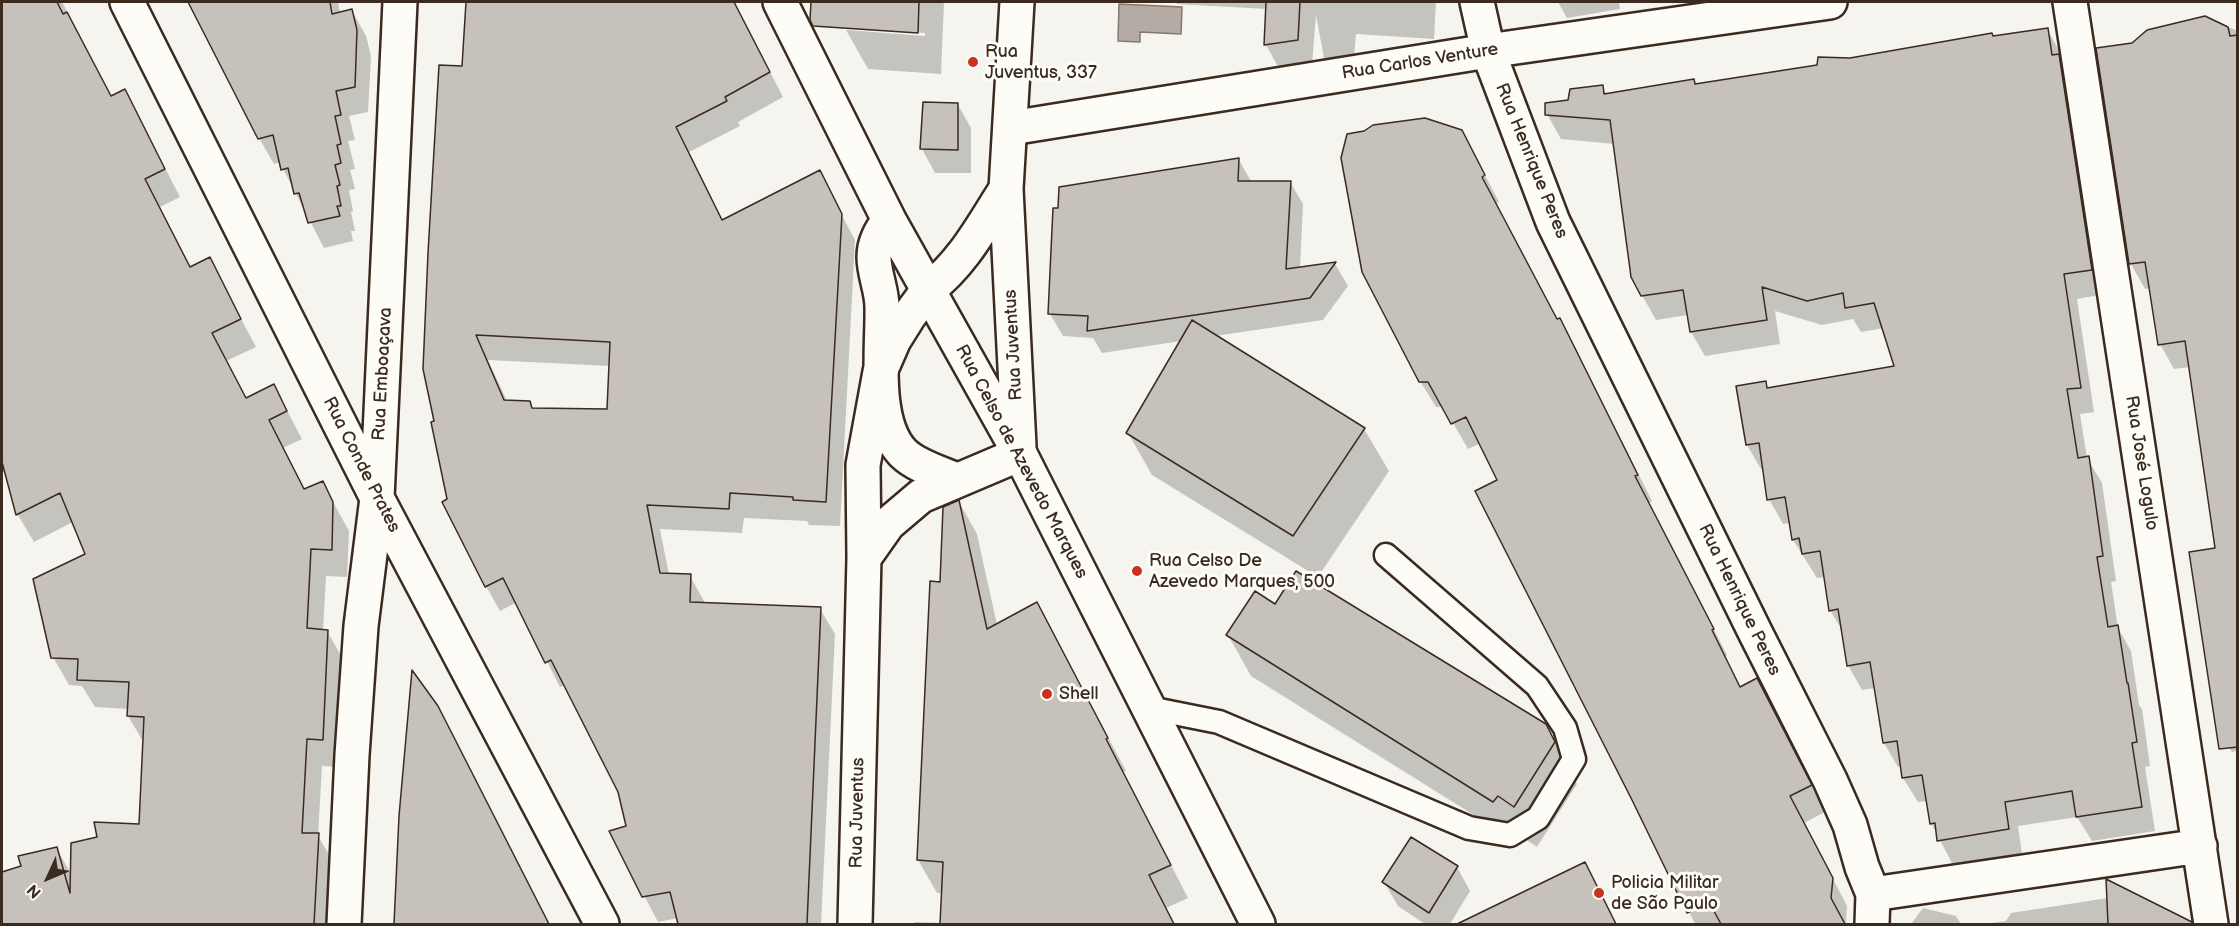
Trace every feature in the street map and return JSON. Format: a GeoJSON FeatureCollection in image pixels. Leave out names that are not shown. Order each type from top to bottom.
{"type":"FeatureCollection","features":[{"type":"Feature","properties":{"kind":"street","name":"Rua Conde Prates"},"geometry":{"type":"LineString","coordinates":[[127,2],[377,498],[602,924]]}},
{"type":"Feature","properties":{"kind":"street","name":"Rua Emboaçava"},"geometry":{"type":"LineString","coordinates":[[344,924],[361,626],[377,498],[400,2]]}},
{"type":"Feature","properties":{"kind":"street","name":"Rua Celso de Azevedo Marques"},"geometry":{"type":"LineString","coordinates":[[780,2],[889,220],[1020,454],[1258,924]]}},
{"type":"Feature","properties":{"kind":"street","name":"Rua Juventus"},"geometry":{"type":"LineString","coordinates":[[1017,2],[1006,189],[1020,454]]}},
{"type":"Feature","properties":{"kind":"street","name":"Rua Henrique Peres"},"geometry":{"type":"LineString","coordinates":[[1477,2],[1488,51],[1552,222],[1830,780],[1850,825],[1872,909],[2200,846]]}},
{"type":"Feature","properties":{"kind":"street","name":"Rua Carlos Venture"},"geometry":{"type":"LineString","coordinates":[[1011,128],[1488,51],[1830,2]]}},
{"type":"Feature","properties":{"kind":"street","name":"Rua José Logulo"},"geometry":{"type":"LineString","coordinates":[[2070,2],[2211,924]]}},
{"type":"Feature","properties":{"kind":"street","name":"Rua Juventus"},"geometry":{"type":"LineString","coordinates":[[855,924],[864,558],[863,465],[880,372],[894,340],[928,290],[960,261],[1006,189]]}},
{"type":"Feature","properties":{"kind":"street"},"geometry":{"type":"LineString","coordinates":[[889,220],[877,237],[874,257],[882,305],[880,372],[885,415],[891,433],[903,453],[922,465],[957,480]]}},
{"type":"Feature","properties":{"kind":"street"},"geometry":{"type":"LineString","coordinates":[[864,558],[888,524],[921,496],[1020,454]]}},
{"type":"Feature","properties":{"kind":"lane"},"geometry":{"type":"LineString","coordinates":[[1149,708],[1219,722],[1469,828],[1510,835],[1538,818],[1574,759],[1565,728],[1537,686],[1386,555]]}},
{"type":"Feature","properties":{"kind":"shaded area"},"geometry":{"type":"Polygon","coordinates":[[[1119,4],[1182,7],[1181,34],[1140,32],[1140,42],[1118,41],[1119,4]]]}},
{"type":"Feature","properties":{"kind":"building"},"geometry":{"type":"Polygon","coordinates":[[[2,2],[57,2],[63,14],[67,12],[111,96],[125,89],[165,169],[145,179],[190,267],[210,257],[241,319],[212,333],[246,398],[274,384],[287,411],[269,420],[304,489],[323,481],[333,502],[332,550],[311,549],[307,628],[328,630],[323,740],[307,739],[302,833],[319,833],[314,924],[2,924],[2,872],[21,866],[18,856],[57,847],[70,893],[71,843],[97,837],[94,822],[139,824],[144,717],[127,716],[129,682],[77,680],[78,659],[51,658],[33,579],[85,554],[60,493],[16,515],[2,462],[2,2]]]}},
{"type":"Feature","properties":{"kind":"building"},"geometry":{"type":"Polygon","coordinates":[[[188,2],[330,2],[332,14],[352,9],[357,30],[355,87],[336,91],[341,115],[335,116],[341,144],[337,145],[341,163],[335,165],[340,185],[337,186],[341,206],[337,206],[340,216],[308,223],[299,193],[294,194],[288,168],[281,170],[273,135],[258,139],[188,2]]]}},
{"type":"Feature","properties":{"kind":"building"},"geometry":{"type":"Polygon","coordinates":[[[466,2],[734,2],[770,72],[725,97],[727,101],[676,127],[722,220],[820,170],[842,214],[826,502],[793,500],[793,497],[730,493],[729,509],[647,505],[660,573],[691,574],[690,602],[821,607],[807,924],[678,924],[670,892],[642,897],[609,831],[626,826],[618,792],[551,660],[545,663],[503,578],[485,587],[442,502],[447,499],[423,369],[428,253],[439,65],[462,66],[466,2]],[[476,335],[504,400],[530,401],[532,408],[607,409],[610,342],[476,335]]]}},
{"type":"Feature","properties":{"kind":"building"},"geometry":{"type":"Polygon","coordinates":[[[811,2],[919,2],[918,33],[813,26],[810,20],[811,2]]]}},
{"type":"Feature","properties":{"kind":"building"},"geometry":{"type":"Polygon","coordinates":[[[1266,2],[1300,2],[1298,40],[1264,45],[1266,2]]]}},
{"type":"Feature","properties":{"kind":"building"},"geometry":{"type":"Polygon","coordinates":[[[2205,16],[2228,27],[2230,36],[2238,35],[2238,747],[2219,749],[2189,552],[2215,548],[2185,341],[2158,345],[2145,262],[2129,264],[2096,48],[2132,43],[2147,30],[2205,16]]]}},
{"type":"Feature","properties":{"kind":"building"},"geometry":{"type":"Polygon","coordinates":[[[2048,28],[2052,55],[2059,54],[2092,270],[2064,274],[2081,388],[2067,389],[2078,458],[2089,456],[2103,556],[2097,557],[2108,627],[2118,625],[2137,742],[2132,743],[2142,807],[2076,817],[2072,791],[2005,802],[2009,829],[1937,841],[1935,823],[1930,824],[1922,775],[1902,778],[1897,741],[1883,743],[1870,662],[1847,666],[1838,609],[1829,611],[1820,551],[1802,554],[1799,538],[1792,540],[1785,497],[1767,500],[1759,443],[1746,445],[1736,386],[1766,381],[1767,388],[1894,366],[1874,303],[1845,308],[1843,293],[1807,301],[1762,287],[1767,320],[1690,332],[1683,290],[1641,296],[1631,277],[1610,120],[1545,115],[1545,103],[1568,100],[1570,89],[1603,85],[1604,94],[1694,79],[1695,84],[1817,65],[1818,57],[1850,58],[1992,33],[1993,36],[2048,28]]]}},
{"type":"Feature","properties":{"kind":"building"},"geometry":{"type":"Polygon","coordinates":[[[923,102],[958,103],[958,150],[920,149],[923,102]]]}},
{"type":"Feature","properties":{"kind":"building"},"geometry":{"type":"Polygon","coordinates":[[[1425,118],[1462,130],[1485,175],[1482,177],[1557,319],[1560,318],[1638,475],[1635,476],[1714,629],[1712,630],[1740,687],[1757,678],[1812,785],[1790,796],[1833,878],[1831,898],[1845,924],[1721,924],[1709,902],[1687,913],[1475,491],[1497,480],[1466,417],[1451,424],[1428,382],[1419,382],[1362,272],[1341,158],[1347,134],[1364,131],[1373,125],[1425,118]]]}},
{"type":"Feature","properties":{"kind":"building"},"geometry":{"type":"Polygon","coordinates":[[[1239,158],[1238,181],[1291,181],[1286,269],[1336,262],[1310,298],[1087,331],[1088,316],[1048,314],[1053,208],[1058,208],[1059,187],[1239,158]]]}},
{"type":"Feature","properties":{"kind":"building"},"geometry":{"type":"Polygon","coordinates":[[[1192,320],[1365,428],[1293,536],[1126,433],[1192,320]]]}},
{"type":"Feature","properties":{"kind":"building"},"geometry":{"type":"Polygon","coordinates":[[[959,500],[987,629],[1037,602],[1171,865],[1149,875],[1174,924],[940,924],[943,862],[917,860],[930,581],[940,582],[943,507],[959,500]]]}},
{"type":"Feature","properties":{"kind":"building"},"geometry":{"type":"Polygon","coordinates":[[[1296,571],[1546,724],[1555,742],[1514,807],[1498,796],[1493,802],[1226,635],[1255,591],[1275,604],[1296,571]]]}},
{"type":"Feature","properties":{"kind":"building"},"geometry":{"type":"Polygon","coordinates":[[[412,670],[438,706],[549,924],[394,924],[399,816],[412,670]]]}},
{"type":"Feature","properties":{"kind":"building"},"geometry":{"type":"Polygon","coordinates":[[[1411,837],[1458,866],[1429,913],[1382,882],[1411,837]]]}},
{"type":"Feature","properties":{"kind":"building"},"geometry":{"type":"Polygon","coordinates":[[[1585,862],[1616,924],[1457,924],[1585,862]]]}},
{"type":"Feature","properties":{"kind":"building"},"geometry":{"type":"Polygon","coordinates":[[[2106,879],[2192,922],[2192,924],[2108,924],[2106,879]]]}},
{"type":"Feature","properties":{"kind":"place","name":"Rua Juventus, 337"},"geometry":{"type":"Point","coordinates":[973,62]}},
{"type":"Feature","properties":{"kind":"place","name":"Rua Celso De Azevedo Marques, 500"},"geometry":{"type":"Point","coordinates":[1137,571]}},
{"type":"Feature","properties":{"kind":"place","name":"Shell"},"geometry":{"type":"Point","coordinates":[1047,694]}},
{"type":"Feature","properties":{"kind":"place","name":"Policia Militar de São Paulo"},"geometry":{"type":"Point","coordinates":[1599,893]}}]}
